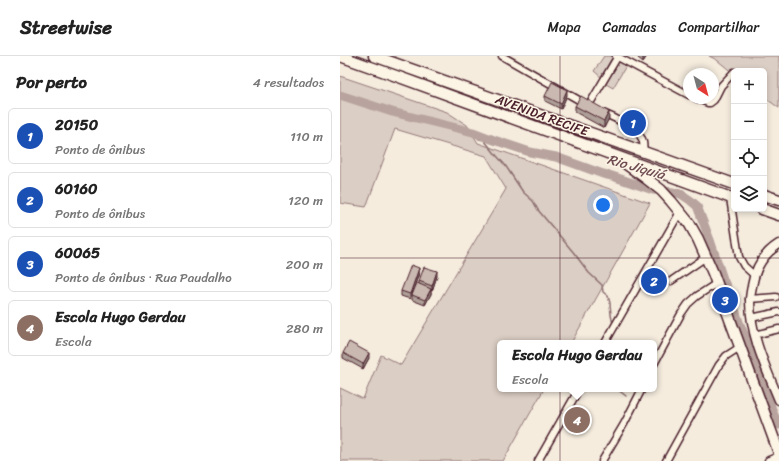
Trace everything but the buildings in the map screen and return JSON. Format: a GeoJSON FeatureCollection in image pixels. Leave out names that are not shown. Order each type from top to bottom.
{"type":"FeatureCollection","features":[{"type":"Feature","properties":{"kind":"main road","name":"AVENIDA RECIFE"},"geometry":{"type":"LineString","coordinates":[[340,56],[731,199]]}},
{"type":"Feature","properties":{"kind":"main road","name":"AVENIDA RECIFE"},"geometry":{"type":"LineString","coordinates":[[374,56],[731,183]]}},
{"type":"Feature","properties":{"kind":"main road"},"geometry":{"type":"LineString","coordinates":[[613,155],[647,179],[671,200],[695,233],[717,283],[779,453]]}},
{"type":"Feature","properties":{"kind":"main road"},"geometry":{"type":"LineString","coordinates":[[767,211],[779,215]]}},
{"type":"Feature","properties":{"kind":"street"},"geometry":{"type":"LineString","coordinates":[[502,56],[630,127],[638,133],[642,139],[644,151]]}},
{"type":"Feature","properties":{"kind":"street"},"geometry":{"type":"LineString","coordinates":[[589,105],[617,56],[683,92]]}},
{"type":"Feature","properties":{"kind":"street"},"geometry":{"type":"LineString","coordinates":[[719,90],[731,75]]}},
{"type":"Feature","properties":{"kind":"street"},"geometry":{"type":"LineString","coordinates":[[606,340],[680,212]]}},
{"type":"Feature","properties":{"kind":"street"},"geometry":{"type":"LineString","coordinates":[[733,212],[740,261],[754,275]]}},
{"type":"Feature","properties":{"kind":"street"},"geometry":{"type":"LineString","coordinates":[[779,244],[774,247],[759,264],[754,275],[749,299],[750,318],[754,335],[779,400]]}},
{"type":"Feature","properties":{"kind":"street"},"geometry":{"type":"LineString","coordinates":[[671,281],[706,257]]}},
{"type":"Feature","properties":{"kind":"street"},"geometry":{"type":"LineString","coordinates":[[657,358],[688,304],[697,296],[717,283]]}},
{"type":"Feature","properties":{"kind":"street"},"geometry":{"type":"LineString","coordinates":[[749,299],[776,297]]}},
{"type":"Feature","properties":{"kind":"street"},"geometry":{"type":"LineString","coordinates":[[750,318],[779,312]]}},
{"type":"Feature","properties":{"kind":"street"},"geometry":{"type":"LineString","coordinates":[[754,335],[779,329]]}},
{"type":"Feature","properties":{"kind":"street"},"geometry":{"type":"LineString","coordinates":[[666,461],[719,365],[726,356],[740,347]]}},
{"type":"Feature","properties":{"kind":"street"},"geometry":{"type":"LineString","coordinates":[[538,461],[577,392]]}},
{"type":"Feature","properties":{"kind":"street"},"geometry":{"type":"LineString","coordinates":[[602,461],[624,424],[640,392]]}},
{"type":"Feature","properties":{"kind":"street"},"geometry":{"type":"LineString","coordinates":[[769,461],[779,458]]}},
{"type":"Feature","properties":{"kind":"shaded area"},"geometry":{"type":"Polygon","coordinates":[[[604,56],[613,56],[601,77],[594,71],[604,56]]]}},
{"type":"Feature","properties":{"kind":"shaded area"},"geometry":{"type":"Polygon","coordinates":[[[709,56],[779,56],[779,108],[767,99],[767,68],[731,68],[731,72],[717,60],[709,56]]]}},
{"type":"Feature","properties":{"kind":"shaded area"},"geometry":{"type":"Polygon","coordinates":[[[620,59],[627,64],[613,88],[606,84],[620,59]]]}},
{"type":"Feature","properties":{"kind":"shaded area"},"geometry":{"type":"Polygon","coordinates":[[[340,76],[447,112],[467,125],[478,143],[650,203],[573,340],[497,340],[497,392],[542,392],[503,461],[340,461],[340,388],[363,399],[381,355],[401,365],[506,189],[486,156],[395,129],[366,207],[340,203],[340,76]]]}},
{"type":"Feature","properties":{"kind":"shaded area"},"geometry":{"type":"Polygon","coordinates":[[[570,409],[590,420],[584,431],[564,421],[570,409]]]}},
{"type":"Feature","properties":{"kind":"waterway","name":"Rio Jiquiá"},"geometry":{"type":"LineString","coordinates":[[340,95],[392,112],[473,132],[530,152],[556,157],[653,190],[681,194],[690,200],[697,206],[739,322],[779,425]]}},
{"type":"Feature","properties":{"kind":"waterway"},"geometry":{"type":"LineString","coordinates":[[473,132],[479,139],[484,140],[505,165],[523,192],[533,201],[538,210],[589,273],[602,285],[603,292],[608,296],[610,303],[613,324]]}},
{"type":"Feature","properties":{"kind":"waterway"},"geometry":{"type":"LineString","coordinates":[[611,340],[613,334]]}},
{"type":"Feature","properties":{"kind":"waterway"},"geometry":{"type":"LineString","coordinates":[[621,392],[626,396]]}},
{"type":"Feature","properties":{"kind":"place","name":"20150"},"geometry":{"type":"Point","coordinates":[633,123]}},
{"type":"Feature","properties":{"kind":"place","name":"60160"},"geometry":{"type":"Point","coordinates":[654,281]}},
{"type":"Feature","properties":{"kind":"place","name":"60065"},"geometry":{"type":"Point","coordinates":[725,300]}},
{"type":"Feature","properties":{"kind":"place","name":"Escola Hugo Gerdau"},"geometry":{"type":"Point","coordinates":[577,420]}}]}
